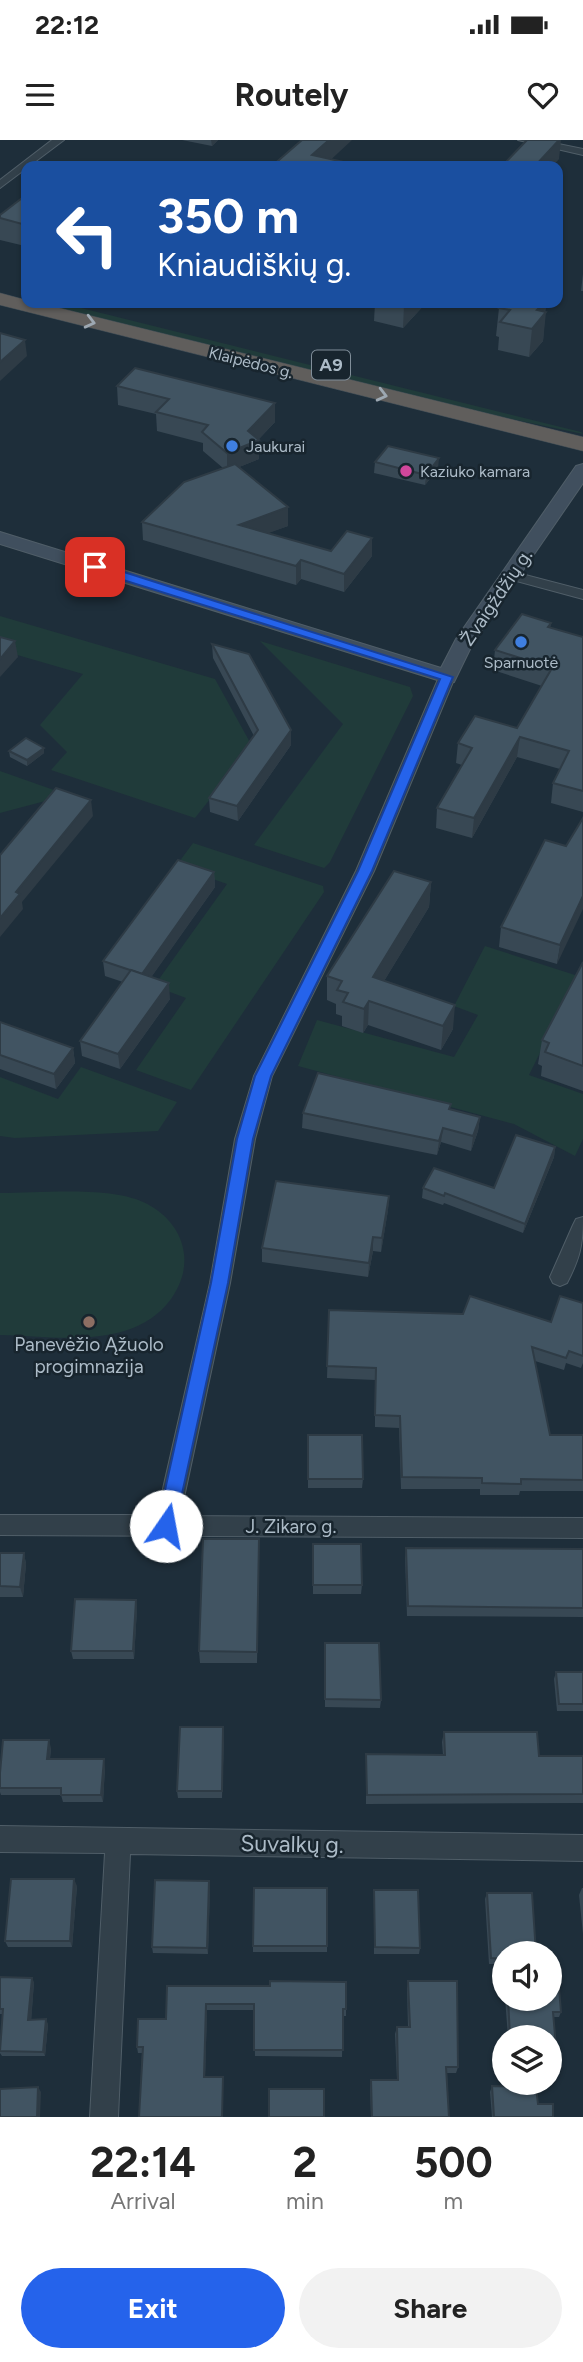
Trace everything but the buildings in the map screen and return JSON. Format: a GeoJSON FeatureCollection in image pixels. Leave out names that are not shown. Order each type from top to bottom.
{"type":"FeatureCollection","features":[{"type":"Feature","properties":{"kind":"highway"},"geometry":{"type":"LineString","coordinates":[[0,283],[21,289]]}},
{"type":"Feature","properties":{"kind":"highway","name":"Klaipėdos g."},"geometry":{"type":"LineString","coordinates":[[0,299],[21,304]]}},
{"type":"Feature","properties":{"kind":"highway","name":"Klaipėdos g."},"geometry":{"type":"LineString","coordinates":[[36,308],[583,444]]}},
{"type":"Feature","properties":{"kind":"highway","name":"Klaipėdos g."},"geometry":{"type":"LineString","coordinates":[[98,308],[583,428]]}},
{"type":"Feature","properties":{"kind":"main road","name":"Žvaigždžių g."},"geometry":{"type":"LineString","coordinates":[[447,677],[463,643],[583,470]]}},
{"type":"Feature","properties":{"kind":"main road"},"geometry":{"type":"LineString","coordinates":[[0,538],[447,677]]}},
{"type":"Feature","properties":{"kind":"street"},"geometry":{"type":"LineString","coordinates":[[31,161],[59,140]]}},
{"type":"Feature","properties":{"kind":"street"},"geometry":{"type":"LineString","coordinates":[[523,140],[583,152]]}},
{"type":"Feature","properties":{"kind":"street"},"geometry":{"type":"LineString","coordinates":[[0,185],[21,169]]}},
{"type":"Feature","properties":{"kind":"street"},"geometry":{"type":"LineString","coordinates":[[510,575],[583,595]]}},
{"type":"Feature","properties":{"kind":"street","name":"Žvaigždžių g."},"geometry":{"type":"LineString","coordinates":[[166,1526],[220,1283],[245,1139],[263,1076],[365,871],[447,677]]}},
{"type":"Feature","properties":{"kind":"street"},"geometry":{"type":"LineString","coordinates":[[560,1277],[583,1225]]}},
{"type":"Feature","properties":{"kind":"street","name":"J. Zikaro g."},"geometry":{"type":"LineString","coordinates":[[0,1525],[583,1528]]}},
{"type":"Feature","properties":{"kind":"street","name":"Suvalkų g."},"geometry":{"type":"LineString","coordinates":[[0,1839],[583,1849]]}},
{"type":"Feature","properties":{"kind":"street"},"geometry":{"type":"LineString","coordinates":[[104,2117],[118,1841]]}},
{"type":"Feature","properties":{"kind":"green space"},"geometry":{"type":"Polygon","coordinates":[[[54,308],[81,308],[334,371],[328,376],[54,308]]]}},
{"type":"Feature","properties":{"kind":"green space"},"geometry":{"type":"Polygon","coordinates":[[[339,372],[581,432],[583,434],[333,378],[339,372]]]}},
{"type":"Feature","properties":{"kind":"green space"},"geometry":{"type":"Polygon","coordinates":[[[0,616],[215,679],[252,746],[195,818],[51,770],[67,752],[40,725],[83,674],[0,650],[0,616]]]}},
{"type":"Feature","properties":{"kind":"green space"},"geometry":{"type":"Polygon","coordinates":[[[260,641],[410,687],[413,696],[330,862],[324,868],[254,845],[343,724],[260,641]]]}},
{"type":"Feature","properties":{"kind":"green space"},"geometry":{"type":"Polygon","coordinates":[[[0,771],[68,795],[0,813],[0,771]]]}},
{"type":"Feature","properties":{"kind":"green space"},"geometry":{"type":"Polygon","coordinates":[[[193,843],[323,886],[324,892],[191,1090],[136,1070],[186,998],[154,986],[227,884],[176,866],[193,843]]]}},
{"type":"Feature","properties":{"kind":"green space"},"geometry":{"type":"Polygon","coordinates":[[[485,946],[578,976],[529,1075],[583,1094],[583,1139],[575,1156],[514,1124],[298,1066],[317,1020],[454,1057],[478,1015],[454,1006],[485,946]]]}},
{"type":"Feature","properties":{"kind":"green space"},"geometry":{"type":"Polygon","coordinates":[[[81,1067],[177,1102],[158,1131],[15,1138],[0,1136],[0,1077],[58,1099],[81,1067]]]}},
{"type":"Feature","properties":{"kind":"green space"},"geometry":{"type":"Polygon","coordinates":[[[93,1192],[129,1197],[151,1206],[165,1216],[180,1237],[184,1260],[180,1284],[171,1299],[155,1316],[136,1327],[115,1334],[68,1338],[0,1335],[0,1193],[93,1192]]]}},
{"type":"Feature","properties":{"kind":"place","name":"Jaukurai"},"geometry":{"type":"Point","coordinates":[232,446]}},
{"type":"Feature","properties":{"kind":"place","name":"Kaziuko kamara"},"geometry":{"type":"Point","coordinates":[406,471]}},
{"type":"Feature","properties":{"kind":"place","name":"Sparnuotė"},"geometry":{"type":"Point","coordinates":[521,642]}},
{"type":"Feature","properties":{"kind":"place","name":"Panevėžio Ąžuolo progimnazija"},"geometry":{"type":"Point","coordinates":[89,1322]}},
{"type":"Feature","properties":{"kind":"route"},"geometry":{"type":"LineString","coordinates":[[95,567],[447,677],[365,871],[263,1076],[245,1139],[220,1283],[166,1526]]}}]}
